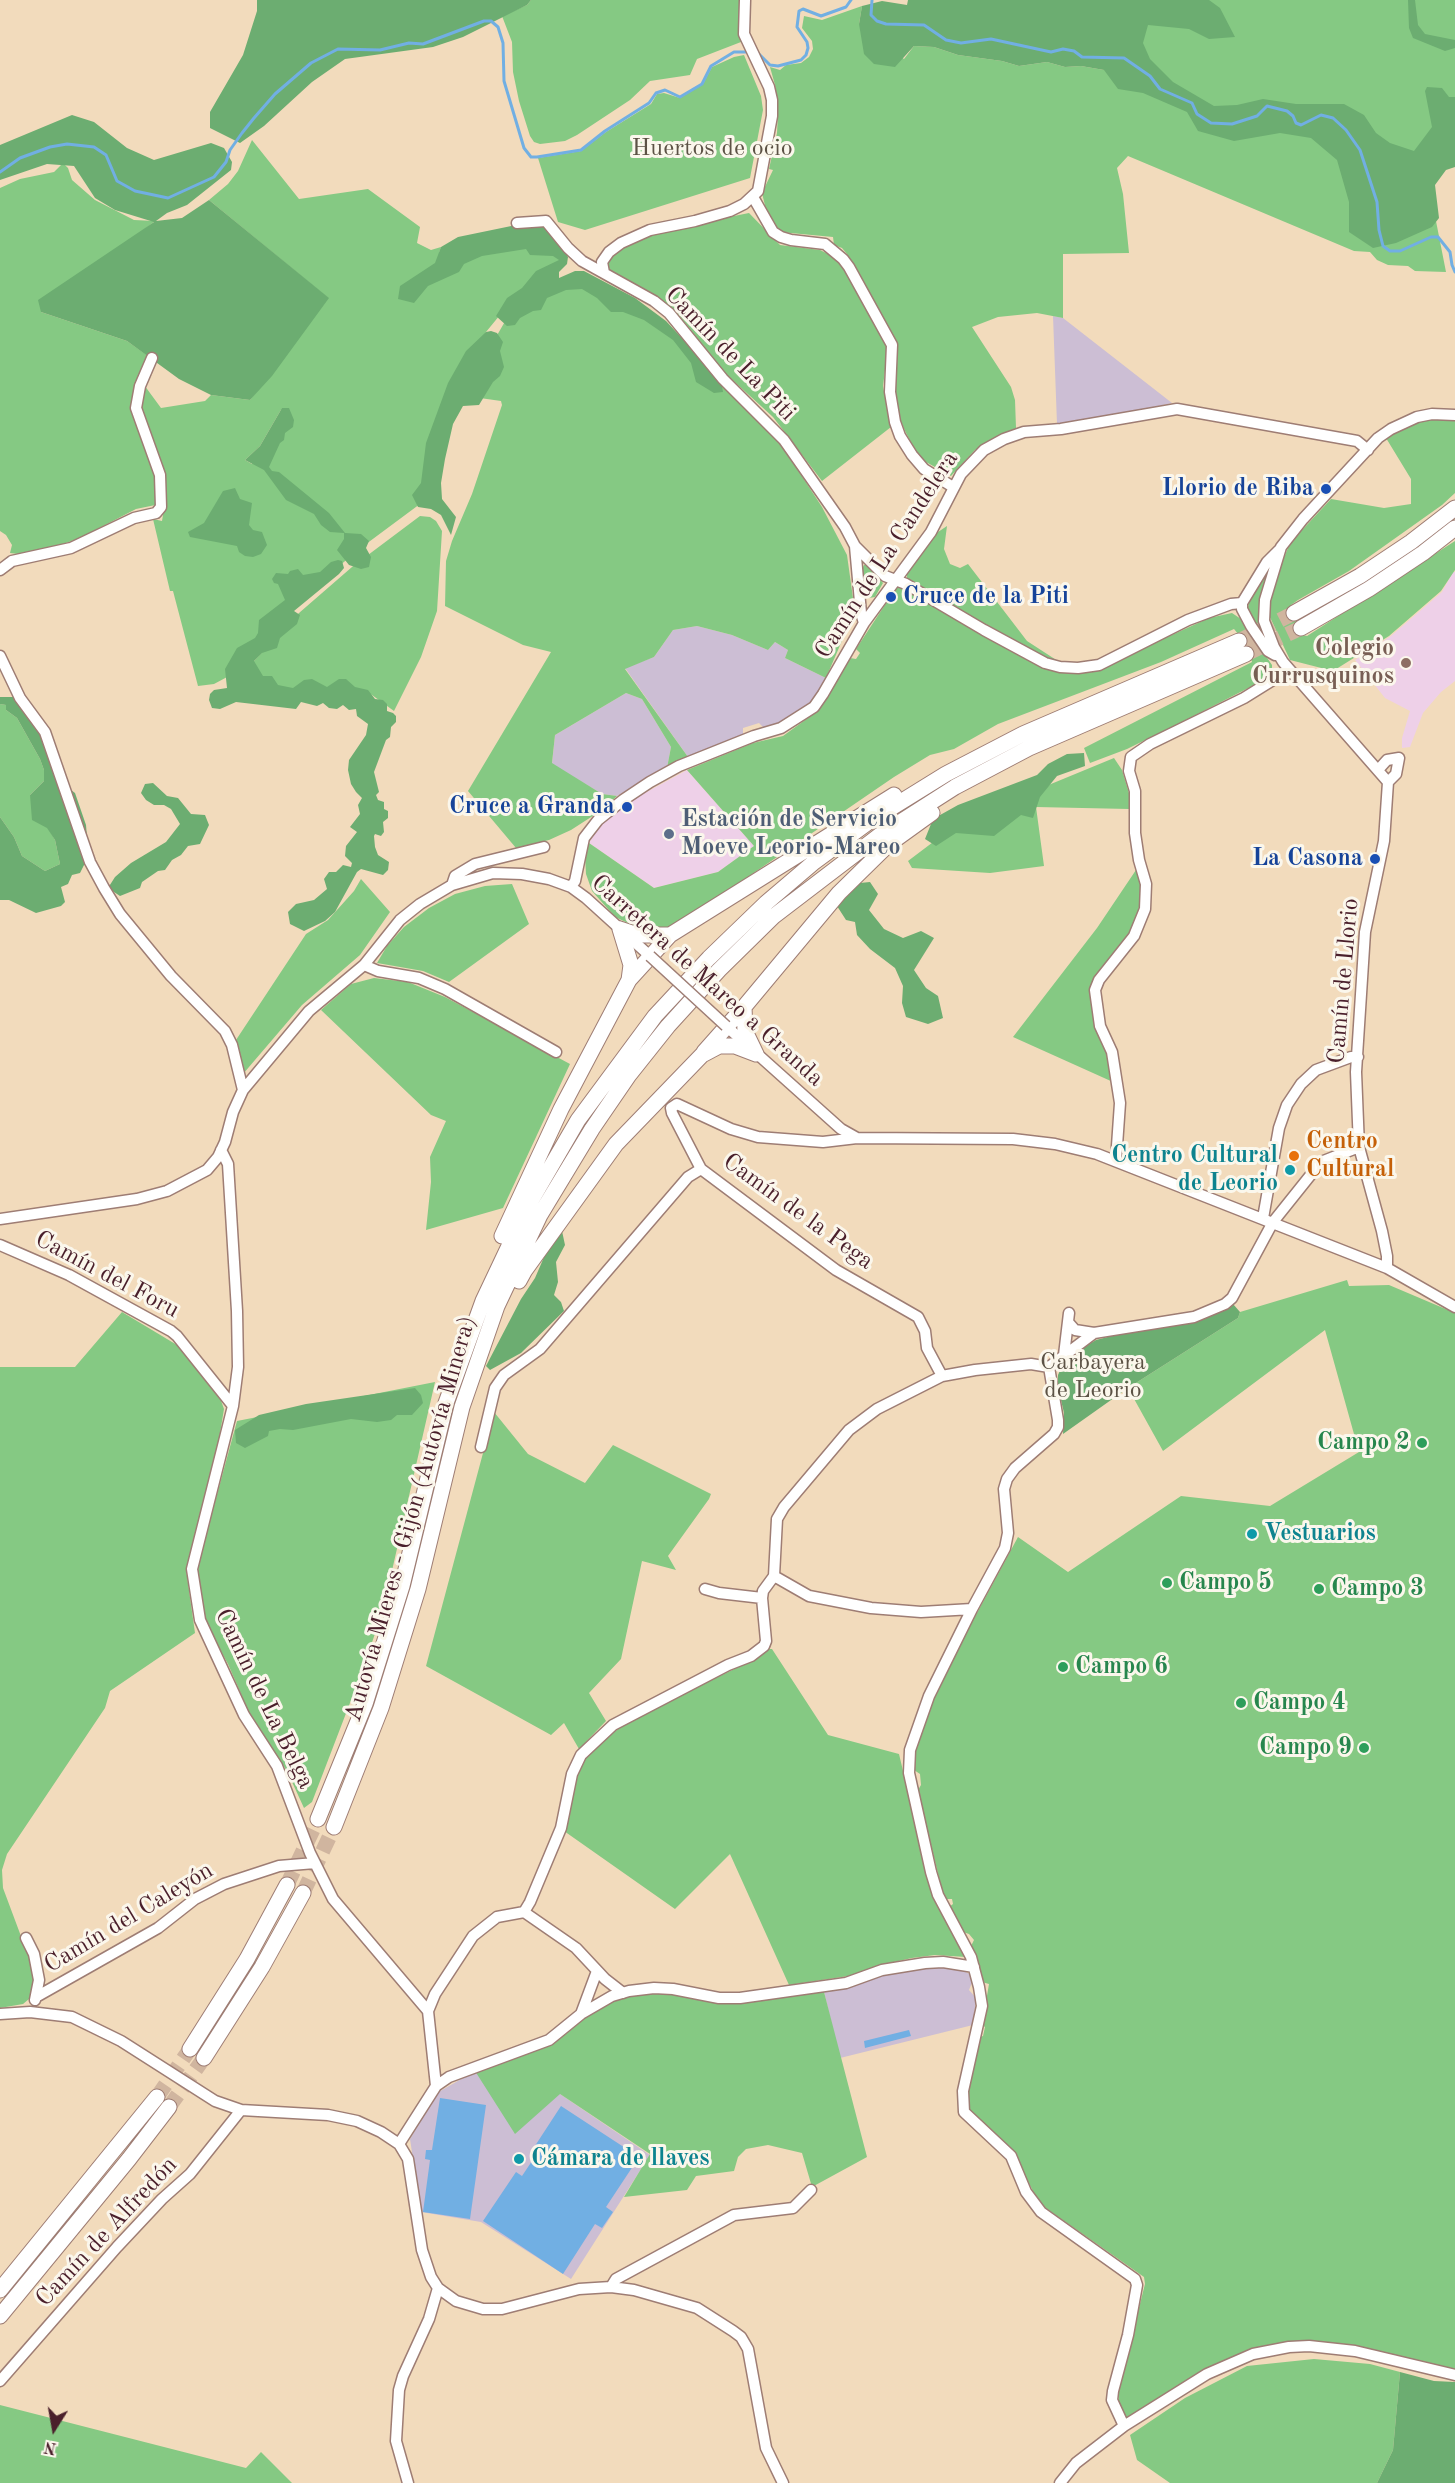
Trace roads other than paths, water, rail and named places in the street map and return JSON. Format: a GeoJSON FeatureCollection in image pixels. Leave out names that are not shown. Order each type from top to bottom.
{"type":"FeatureCollection","features":[{"type":"Feature","properties":{"kind":"highway"},"geometry":{"type":"LineString","coordinates":[[1294,613],[1360,576],[1411,542],[1455,508]]}},
{"type":"Feature","properties":{"kind":"highway"},"geometry":{"type":"LineString","coordinates":[[1301,628],[1369,589],[1423,553],[1455,528]]}},
{"type":"Feature","properties":{"kind":"highway","name":"Autovía Mieres - Gijón (Autovía Minera)"},"geometry":{"type":"LineString","coordinates":[[318,1819],[365,1704],[399,1597],[446,1403],[483,1301],[528,1206],[578,1120],[655,1016],[741,926],[813,863],[870,821],[946,774],[1242,647]]}},
{"type":"Feature","properties":{"kind":"highway"},"geometry":{"type":"LineString","coordinates":[[446,1403],[459,1345],[476,1297],[505,1229],[561,1109],[629,980],[650,956],[670,934],[865,811],[943,767],[1026,741]]}},
{"type":"Feature","properties":{"kind":"highway"},"geometry":{"type":"LineString","coordinates":[[462,1407],[525,1270],[616,1144],[744,1007],[839,893],[889,844],[1026,741]]}},
{"type":"Feature","properties":{"kind":"highway","name":"Autovía Mieres - Gijón (Autovía Minera)"},"geometry":{"type":"LineString","coordinates":[[334,1827],[381,1708],[415,1600],[462,1407],[497,1306],[540,1215],[592,1129],[629,1075],[668,1026],[719,970],[774,916],[880,835],[1026,741]]}},
{"type":"Feature","properties":{"kind":"highway"},"geometry":{"type":"LineString","coordinates":[[620,929],[638,935],[670,934]]}},
{"type":"Feature","properties":{"kind":"highway"},"geometry":{"type":"LineString","coordinates":[[620,929],[631,964],[629,980]]}},
{"type":"Feature","properties":{"kind":"highway"},"geometry":{"type":"LineString","coordinates":[[744,1007],[745,1030],[756,1054]]}},
{"type":"Feature","properties":{"kind":"highway"},"geometry":{"type":"LineString","coordinates":[[702,1054],[720,1047],[735,1046],[756,1054]]}},
{"type":"Feature","properties":{"kind":"highway"},"geometry":{"type":"LineString","coordinates":[[190,2049],[247,1959],[287,1885]]}},
{"type":"Feature","properties":{"kind":"highway"},"geometry":{"type":"LineString","coordinates":[[204,2058],[262,1967],[303,1893]]}},
{"type":"Feature","properties":{"kind":"highway"},"geometry":{"type":"LineString","coordinates":[[0,2290],[157,2097]]}},
{"type":"Feature","properties":{"kind":"highway"},"geometry":{"type":"LineString","coordinates":[[0,2316],[169,2107]]}},
{"type":"Feature","properties":{"kind":"street"},"geometry":{"type":"LineString","coordinates":[[604,273],[602,262],[609,252],[636,235],[668,225],[720,214],[744,204],[758,191],[772,116],[769,87],[749,46],[743,26],[745,0]]}},
{"type":"Feature","properties":{"kind":"street"},"geometry":{"type":"LineString","coordinates":[[753,197],[772,232],[781,237],[825,244],[849,267],[892,345],[890,392],[900,436],[924,469],[953,487]]}},
{"type":"Feature","properties":{"kind":"street","name":"Camín de La Piti"},"geometry":{"type":"LineString","coordinates":[[521,219],[546,221],[574,255],[654,301],[669,314],[723,378],[773,427],[845,527],[855,546],[885,576],[906,584],[1045,663],[1069,668],[1099,665],[1188,620],[1231,604],[1242,603]]}},
{"type":"Feature","properties":{"kind":"street"},"geometry":{"type":"LineString","coordinates":[[0,570],[12,561],[71,548],[134,518],[156,513],[161,507],[160,475],[136,408],[140,386],[152,358]]}},
{"type":"Feature","properties":{"kind":"street","name":"Camín de La Candelera"},"geometry":{"type":"LineString","coordinates":[[571,887],[575,881],[584,838],[598,820],[650,782],[679,766],[754,736],[781,728],[814,707],[824,694],[864,623],[931,532],[953,487],[970,463],[984,450],[1004,438],[1024,432],[1061,429],[1168,410],[1189,410],[1357,441],[1368,450]]}},
{"type":"Feature","properties":{"kind":"street"},"geometry":{"type":"LineString","coordinates":[[1388,782],[1286,666],[1268,651],[1251,626],[1242,609],[1242,603],[1267,562],[1303,519],[1378,438],[1405,421],[1432,414],[1455,415]]}},
{"type":"Feature","properties":{"kind":"street","name":"Camín de La Piti"},"geometry":{"type":"LineString","coordinates":[[855,546],[861,613],[864,623]]}},
{"type":"Feature","properties":{"kind":"street"},"geometry":{"type":"LineString","coordinates":[[1281,547],[1265,600],[1264,621],[1274,647],[1286,666]]}},
{"type":"Feature","properties":{"kind":"street"},"geometry":{"type":"LineString","coordinates":[[0,656],[20,698],[45,732],[90,862],[104,888],[120,914],[171,976],[225,1031],[232,1045],[243,1090]]}},
{"type":"Feature","properties":{"kind":"street"},"geometry":{"type":"LineString","coordinates":[[1116,1160],[1120,1103],[1112,1052],[1100,1026],[1095,990],[1099,980],[1134,936],[1145,909],[1146,884],[1135,833],[1135,791],[1129,771],[1131,757],[1150,744],[1244,698],[1286,666]]}},
{"type":"Feature","properties":{"kind":"street","name":"Camín de Llorio"},"geometry":{"type":"LineString","coordinates":[[1378,770],[1387,760],[1399,758],[1396,774],[1388,782],[1384,841],[1365,932],[1356,1072],[1359,1147],[1382,1231],[1387,1268]]}},
{"type":"Feature","properties":{"kind":"street"},"geometry":{"type":"LineString","coordinates":[[452,885],[455,876],[475,864],[544,847]]}},
{"type":"Feature","properties":{"kind":"street","name":"Carretera de Mareo a Granda"},"geometry":{"type":"LineString","coordinates":[[0,1219],[167,1191],[207,1170],[221,1150],[236,1102],[243,1090],[309,1011],[325,995],[364,965],[400,920],[420,904],[452,885],[493,873],[522,874],[549,879],[571,887],[848,1135]]}},
{"type":"Feature","properties":{"kind":"street"},"geometry":{"type":"LineString","coordinates":[[364,965],[378,971],[419,978],[445,989],[556,1052]]}},
{"type":"Feature","properties":{"kind":"street"},"geometry":{"type":"LineString","coordinates":[[1064,1355],[1069,1317],[1076,1330],[1094,1334],[1194,1317],[1225,1304],[1232,1298],[1268,1220],[1280,1128],[1287,1105],[1301,1084],[1316,1070],[1351,1057],[1358,1057]]}},
{"type":"Feature","properties":{"kind":"street","name":"Camín de la Pega"},"geometry":{"type":"LineString","coordinates":[[848,1135],[823,1142],[758,1137],[731,1129],[677,1104],[671,1108],[701,1168],[836,1270],[918,1317],[925,1331],[927,1348],[942,1376]]}},
{"type":"Feature","properties":{"kind":"street"},"geometry":{"type":"LineString","coordinates":[[848,1135],[1013,1139],[1055,1144],[1116,1160],[1387,1268],[1455,1307]]}},
{"type":"Feature","properties":{"kind":"street"},"geometry":{"type":"LineString","coordinates":[[1268,1220],[1321,1162],[1359,1147]]}},
{"type":"Feature","properties":{"kind":"street","name":"Camín de La Belga"},"geometry":{"type":"LineString","coordinates":[[221,1150],[228,1164],[238,1368],[233,1406],[192,1569],[204,1633],[244,1715],[277,1766],[315,1863],[333,1899],[428,2011]]}},
{"type":"Feature","properties":{"kind":"street"},"geometry":{"type":"LineString","coordinates":[[481,1447],[495,1388],[504,1375],[540,1349],[688,1177],[701,1168]]}},
{"type":"Feature","properties":{"kind":"street","name":"Camín del Foru"},"geometry":{"type":"LineString","coordinates":[[0,1245],[69,1275],[171,1331],[233,1406]]}},
{"type":"Feature","properties":{"kind":"street"},"geometry":{"type":"LineString","coordinates":[[524,1911],[530,1902],[561,1828],[572,1774],[581,1755],[613,1725],[761,1650],[766,1641],[762,1598],[763,1591],[774,1576],[777,1519],[784,1507],[849,1430],[877,1409],[942,1376],[1031,1364],[1049,1367],[1094,1334]]}},
{"type":"Feature","properties":{"kind":"street"},"geometry":{"type":"LineString","coordinates":[[1049,1367],[1058,1427],[1054,1434],[1007,1479],[1004,1489],[1008,1533],[1005,1548],[929,1696],[910,1750],[909,1773],[938,1895],[971,1956],[982,2006],[963,2091],[964,2112],[1011,2156],[1026,2192],[1041,2212],[1135,2279],[1137,2285],[1128,2336],[1112,2400],[1124,2426]]}},
{"type":"Feature","properties":{"kind":"street"},"geometry":{"type":"LineString","coordinates":[[774,1576],[809,1596],[871,1608],[921,1612],[972,1609]]}},
{"type":"Feature","properties":{"kind":"street"},"geometry":{"type":"LineString","coordinates":[[705,1588],[719,1593],[762,1598]]}},
{"type":"Feature","properties":{"kind":"street","name":"Camín del Caleyón"},"geometry":{"type":"LineString","coordinates":[[36,1997],[158,1928],[195,1899],[224,1884],[279,1866],[315,1863]]}},
{"type":"Feature","properties":{"kind":"street"},"geometry":{"type":"LineString","coordinates":[[436,2086],[428,2011],[435,1994],[473,1936],[502,1912],[524,1911],[576,1948],[588,1958],[597,1971],[623,1992]]}},
{"type":"Feature","properties":{"kind":"street"},"geometry":{"type":"LineString","coordinates":[[26,1938],[34,1954],[39,1980],[30,2012]]}},
{"type":"Feature","properties":{"kind":"street"},"geometry":{"type":"LineString","coordinates":[[399,2144],[436,2086],[449,2077],[549,2040],[581,2014],[623,1992],[654,1988],[673,1989],[729,1998],[836,1985],[882,1970],[925,1963],[943,1962],[974,1967]]}},
{"type":"Feature","properties":{"kind":"street"},"geometry":{"type":"LineString","coordinates":[[581,2014],[597,1971]]}},
{"type":"Feature","properties":{"kind":"street"},"geometry":{"type":"LineString","coordinates":[[0,2014],[30,2012],[72,2017],[121,2041],[215,2102],[241,2110],[328,2115],[357,2121],[399,2144],[408,2159],[422,2250],[431,2277],[438,2288],[456,2301],[483,2309],[502,2310],[579,2289],[611,2287],[634,2290],[697,2308],[741,2337],[748,2349],[766,2448],[783,2483]]}},
{"type":"Feature","properties":{"kind":"street","name":"Camín de Alfredón"},"geometry":{"type":"LineString","coordinates":[[0,2380],[140,2223],[190,2174],[241,2110]]}},
{"type":"Feature","properties":{"kind":"street"},"geometry":{"type":"LineString","coordinates":[[611,2287],[616,2279],[734,2215],[793,2208],[811,2190]]}},
{"type":"Feature","properties":{"kind":"street"},"geometry":{"type":"LineString","coordinates":[[408,2483],[396,2440],[399,2390],[429,2319],[438,2288]]}},
{"type":"Feature","properties":{"kind":"street"},"geometry":{"type":"LineString","coordinates":[[1059,2483],[1076,2463],[1124,2426],[1207,2374],[1253,2354],[1289,2347],[1310,2346],[1355,2351],[1455,2375]]}},
{"type":"Feature","properties":{"kind":"water"},"geometry":{"type":"Polygon","coordinates":[[[909,2030],[911,2036],[865,2048],[864,2041],[909,2030]]]}},
{"type":"Feature","properties":{"kind":"water"},"geometry":{"type":"Polygon","coordinates":[[[440,2098],[486,2105],[470,2219],[423,2212],[430,2160],[425,2159],[426,2150],[432,2150],[440,2098]]]}},
{"type":"Feature","properties":{"kind":"water"},"geometry":{"type":"Polygon","coordinates":[[[561,2106],[639,2157],[606,2207],[613,2212],[602,2228],[595,2224],[563,2274],[483,2221],[516,2172],[522,2176],[536,2155],[531,2152],[561,2106]]]}},
{"type":"Feature","properties":{"kind":"waterway"},"geometry":{"type":"LineString","coordinates":[[758,53],[770,65],[778,66],[801,60],[808,48],[807,42],[797,27],[799,11],[803,9],[821,16],[846,7],[851,0]]}},
{"type":"Feature","properties":{"kind":"waterway"},"geometry":{"type":"LineString","coordinates":[[872,0],[871,15],[877,21],[886,24],[924,25],[946,40],[961,43],[991,39],[1051,52],[1063,49],[1074,51],[1082,57],[1124,58],[1150,76],[1160,89],[1192,103],[1197,114],[1211,123],[1232,124],[1257,116],[1267,106],[1287,111],[1296,123],[1301,125],[1321,115],[1333,118],[1346,130],[1360,150],[1377,202],[1379,230],[1383,246],[1390,251],[1400,251],[1431,237],[1438,237],[1450,252],[1455,272]]}},
{"type":"Feature","properties":{"kind":"waterway"},"geometry":{"type":"LineString","coordinates":[[0,172],[20,158],[50,147],[67,144],[94,147],[106,155],[117,181],[135,191],[168,198],[214,177],[226,162],[230,150],[254,118],[275,94],[311,63],[338,49],[380,50],[409,43],[423,44],[484,21],[491,21],[498,27],[503,43],[504,81],[524,148],[531,157],[581,150],[605,131],[649,103],[656,93],[665,90],[680,97],[702,84],[711,66],[734,52],[749,52]]}},
{"type":"Feature","properties":{"kind":"tunnel"},"geometry":{"type":"LineString","coordinates":[[1239,641],[1294,613]]}},
{"type":"Feature","properties":{"kind":"tunnel"},"geometry":{"type":"LineString","coordinates":[[1246,654],[1301,628]]}},
{"type":"Feature","properties":{"kind":"tunnel"},"geometry":{"type":"LineString","coordinates":[[287,1885],[318,1819]]}},
{"type":"Feature","properties":{"kind":"tunnel"},"geometry":{"type":"LineString","coordinates":[[303,1893],[334,1827]]}},
{"type":"Feature","properties":{"kind":"tunnel"},"geometry":{"type":"LineString","coordinates":[[157,2097],[190,2049]]}},
{"type":"Feature","properties":{"kind":"tunnel"},"geometry":{"type":"LineString","coordinates":[[169,2107],[204,2058]]}},
{"type":"Feature","properties":{"kind":"place","name":"Llorio de Riba"},"geometry":{"type":"Point","coordinates":[1326,489]}},
{"type":"Feature","properties":{"kind":"place","name":"Cruce de la Piti"},"geometry":{"type":"Point","coordinates":[891,597]}},
{"type":"Feature","properties":{"kind":"place","name":"Colegio Currusquinos"},"geometry":{"type":"Point","coordinates":[1406,663]}},
{"type":"Feature","properties":{"kind":"place","name":"Cruce a Granda"},"geometry":{"type":"Point","coordinates":[627,807]}},
{"type":"Feature","properties":{"kind":"place","name":"Estación de Servicio Moeve Leorio-Mareo"},"geometry":{"type":"Point","coordinates":[669,834]}},
{"type":"Feature","properties":{"kind":"place","name":"La Casona"},"geometry":{"type":"Point","coordinates":[1375,859]}},
{"type":"Feature","properties":{"kind":"place","name":"Centro Cultural"},"geometry":{"type":"Point","coordinates":[1294,1156]}},
{"type":"Feature","properties":{"kind":"place","name":"Centro Cultural de Leorio"},"geometry":{"type":"Point","coordinates":[1290,1170]}},
{"type":"Feature","properties":{"kind":"place","name":"Campo 2"},"geometry":{"type":"Point","coordinates":[1422,1443]}},
{"type":"Feature","properties":{"kind":"place","name":"Vestuarios"},"geometry":{"type":"Point","coordinates":[1252,1534]}},
{"type":"Feature","properties":{"kind":"place","name":"Campo 5"},"geometry":{"type":"Point","coordinates":[1167,1583]}},
{"type":"Feature","properties":{"kind":"place","name":"Campo 3"},"geometry":{"type":"Point","coordinates":[1319,1589]}},
{"type":"Feature","properties":{"kind":"place","name":"Campo 6"},"geometry":{"type":"Point","coordinates":[1063,1667]}},
{"type":"Feature","properties":{"kind":"place","name":"Campo 4"},"geometry":{"type":"Point","coordinates":[1241,1703]}},
{"type":"Feature","properties":{"kind":"place","name":"Campo 9"},"geometry":{"type":"Point","coordinates":[1364,1748]}},
{"type":"Feature","properties":{"kind":"place","name":"Cámara de llaves"},"geometry":{"type":"Point","coordinates":[519,2159]}},
{"type":"Feature","properties":{"kind":"park label","name":"Huertos de ocio"},"geometry":{"type":"Point","coordinates":[712,149]}},
{"type":"Feature","properties":{"kind":"park label","name":"Carbayera de Leorio"},"geometry":{"type":"Point","coordinates":[1093,1377]}}]}
